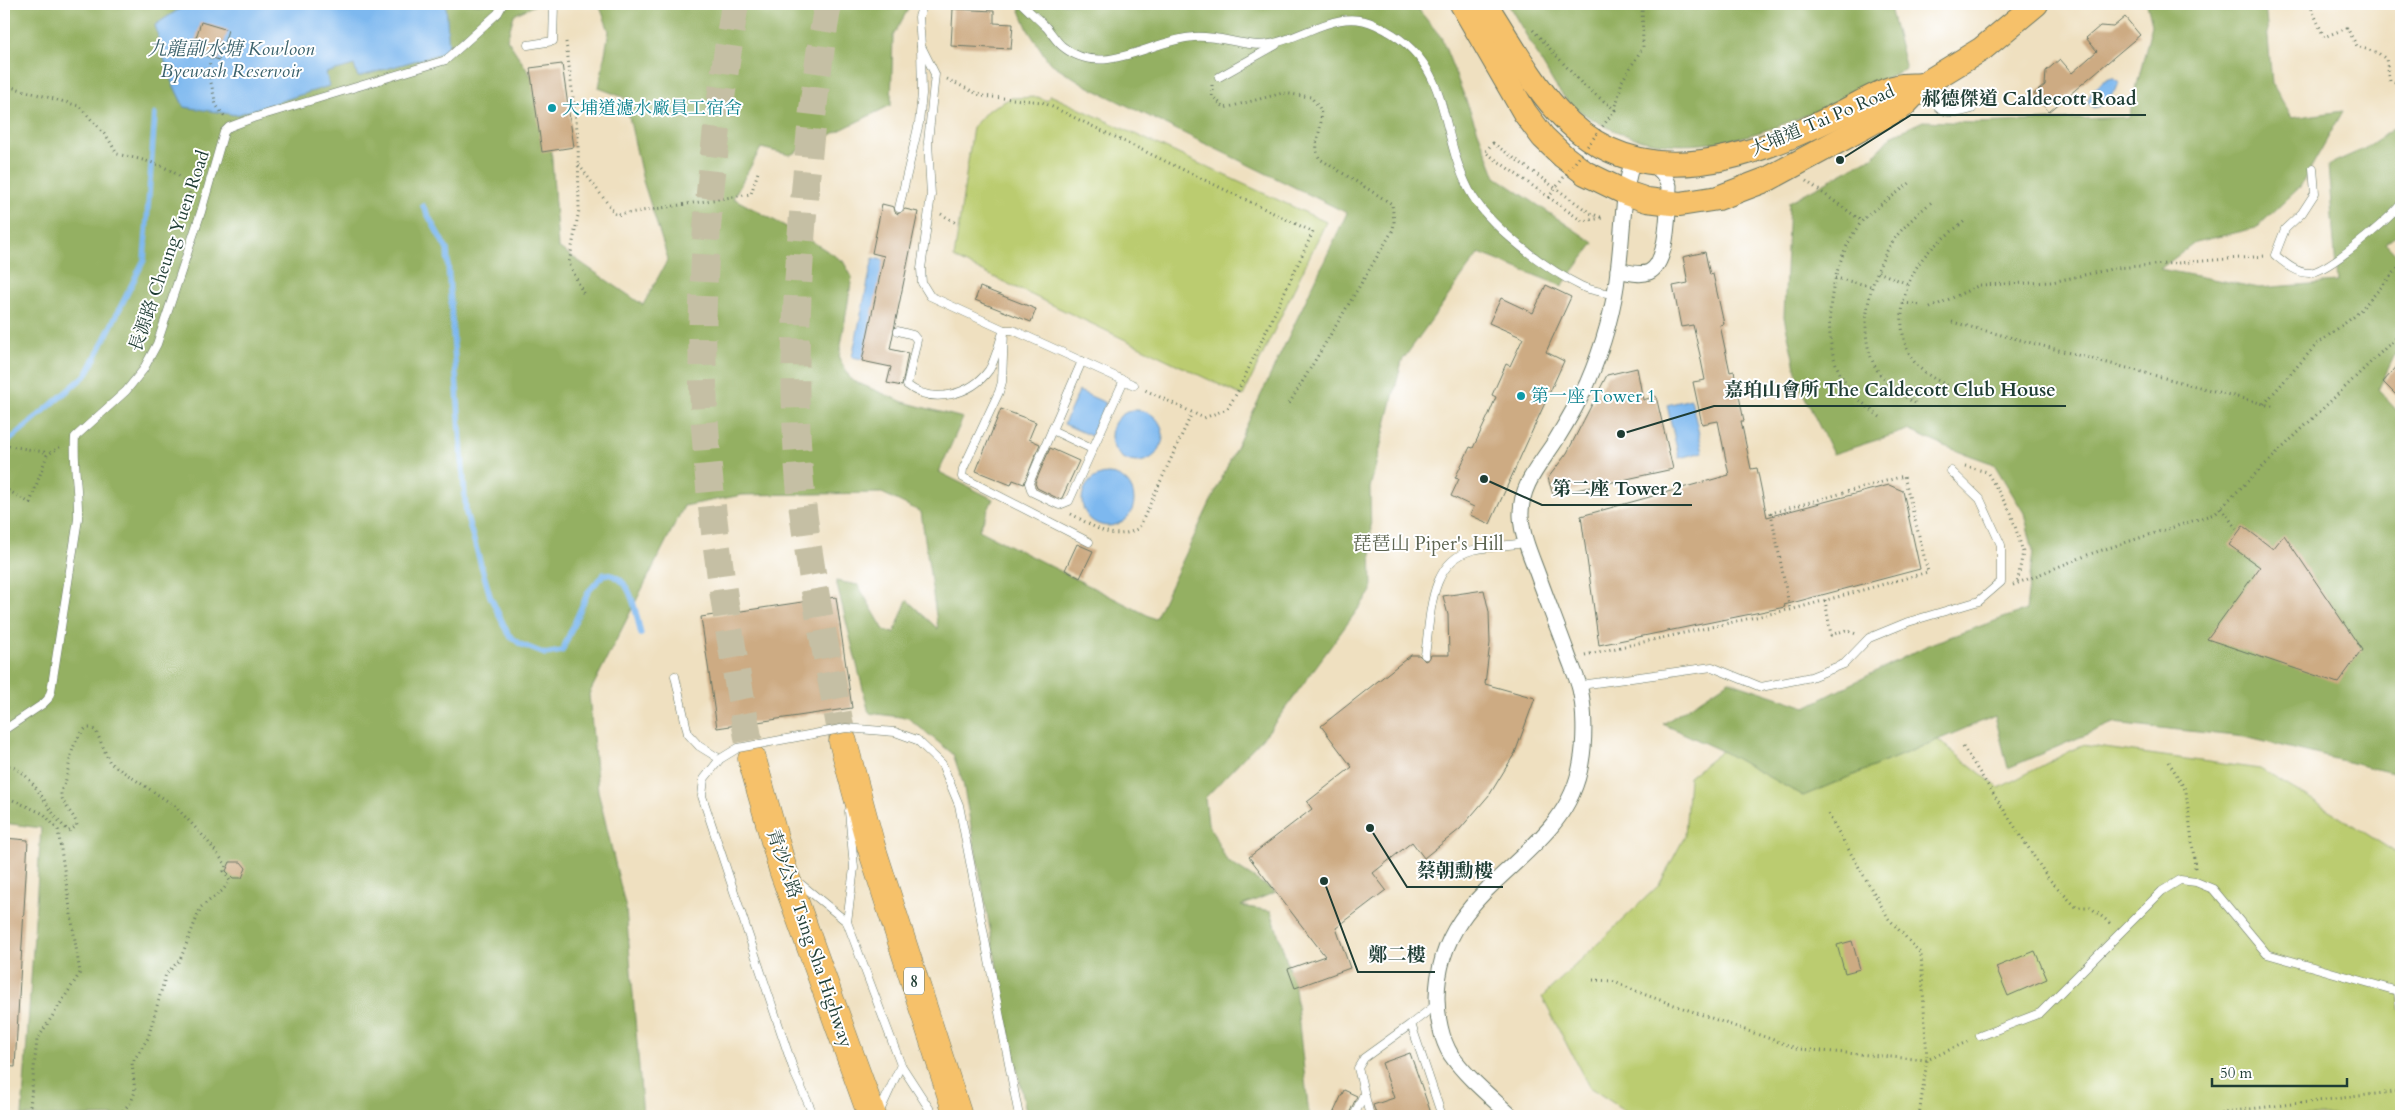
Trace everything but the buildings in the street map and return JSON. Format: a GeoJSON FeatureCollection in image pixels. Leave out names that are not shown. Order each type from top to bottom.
{"type":"FeatureCollection","features":[{"type":"Feature","properties":{"kind":"highway","name":"8"},"geometry":{"type":"LineString","coordinates":[[843,742],[871,846],[958,1116]]}},
{"type":"Feature","properties":{"kind":"highway","name":"青沙公路 Tsing Sha Highway"},"geometry":{"type":"LineString","coordinates":[[752,759],[783,870],[872,1116]]}},
{"type":"Feature","properties":{"kind":"main road","name":"大埔道 Tai Po Road"},"geometry":{"type":"LineString","coordinates":[[1462,4],[1525,113],[1543,137],[1585,173],[1626,193],[1668,203],[1697,202],[1718,198],[1768,179],[1903,106],[1923,85],[1982,49],[2036,4]]}},
{"type":"Feature","properties":{"kind":"main road","name":"大埔道 Tai Po Road"},"geometry":{"type":"LineString","coordinates":[[1485,4],[1541,90],[1558,111],[1588,138],[1617,153],[1642,161],[1687,165],[1726,159],[1799,133],[1896,87],[1923,85]]}},
{"type":"Feature","properties":{"kind":"street"},"geometry":{"type":"LineString","coordinates":[[1511,1116],[1450,1054],[1440,1023],[1437,986],[1444,952],[1460,920],[1470,906],[1547,832],[1569,801],[1576,784],[1583,746],[1580,689],[1527,543],[1521,513],[1527,483],[1567,422],[1586,386],[1598,356],[1615,295],[1626,193],[1642,161],[1660,168],[1666,176],[1669,186],[1664,250],[1658,263],[1650,272],[1640,274],[1618,270]]}},
{"type":"Feature","properties":{"kind":"lane","name":"長源路 Cheung Yuen Road"},"geometry":{"type":"LineString","coordinates":[[75,437],[126,390],[143,370],[156,344],[201,212],[224,132],[230,127],[446,60],[498,13],[503,4]]}},
{"type":"Feature","properties":{"kind":"lane"},"geometry":{"type":"LineString","coordinates":[[528,45],[553,41],[554,4]]}},
{"type":"Feature","properties":{"kind":"lane"},"geometry":{"type":"LineString","coordinates":[[899,208],[919,123],[922,94],[919,17],[924,4]]}},
{"type":"Feature","properties":{"kind":"lane"},"geometry":{"type":"LineString","coordinates":[[1022,4],[1060,45],[1082,57],[1098,61],[1118,58],[1176,38],[1215,36],[1254,45],[1285,40]]}},
{"type":"Feature","properties":{"kind":"lane"},"geometry":{"type":"LineString","coordinates":[[1219,77],[1285,40],[1311,29],[1340,20],[1358,18],[1377,25],[1405,42],[1427,65],[1433,78],[1457,162],[1469,190],[1486,216],[1529,253],[1568,279],[1584,288],[1615,295]]}},
{"type":"Feature","properties":{"kind":"lane"},"geometry":{"type":"LineString","coordinates":[[920,46],[935,74],[928,142],[930,207],[921,269],[924,288],[930,296],[937,300],[1004,330],[1013,330],[1134,385]]}},
{"type":"Feature","properties":{"kind":"lane"},"geometry":{"type":"LineString","coordinates":[[1923,85],[1940,109],[1947,112],[1960,112],[1972,109]]}},
{"type":"Feature","properties":{"kind":"lane"},"geometry":{"type":"LineString","coordinates":[[2313,168],[2315,193],[2302,213],[2285,229],[2275,256],[2298,272],[2311,273],[2348,251],[2395,212],[2401,204]]}},
{"type":"Feature","properties":{"kind":"lane"},"geometry":{"type":"LineString","coordinates":[[898,331],[913,335],[917,340],[907,385],[930,396],[960,393],[984,376],[990,368],[1004,330]]}},
{"type":"Feature","properties":{"kind":"lane"},"geometry":{"type":"LineString","coordinates":[[1004,330],[1002,382],[963,469],[962,477],[1089,542]]}},
{"type":"Feature","properties":{"kind":"lane"},"geometry":{"type":"LineString","coordinates":[[1082,361],[1029,483],[1032,492],[1059,505],[1069,500],[1124,380]]}},
{"type":"Feature","properties":{"kind":"lane"},"geometry":{"type":"LineString","coordinates":[[1052,430],[1092,449]]}},
{"type":"Feature","properties":{"kind":"lane"},"geometry":{"type":"LineString","coordinates":[[4,730],[43,704],[51,691],[78,519],[73,456],[75,437]]}},
{"type":"Feature","properties":{"kind":"lane"},"geometry":{"type":"LineString","coordinates":[[1580,689],[1588,684],[1712,667],[1761,687],[1811,677],[1844,664],[1869,638],[1908,622],[1979,601],[2001,582],[2001,545],[1980,499],[1950,471]]}},
{"type":"Feature","properties":{"kind":"lane"},"geometry":{"type":"LineString","coordinates":[[1425,655],[1435,590],[1445,569],[1463,554],[1474,550],[1527,543]]}},
{"type":"Feature","properties":{"kind":"lane"},"geometry":{"type":"LineString","coordinates":[[675,676],[688,734],[699,746],[720,758]]}},
{"type":"Feature","properties":{"kind":"lane"},"geometry":{"type":"LineString","coordinates":[[814,1116],[795,1074],[702,796],[704,779],[720,758],[738,748],[846,728],[895,732],[917,740],[942,764],[959,805],[1019,1116]]}},
{"type":"Feature","properties":{"kind":"lane"},"geometry":{"type":"LineString","coordinates":[[843,742],[847,790]]}},
{"type":"Feature","properties":{"kind":"lane"},"geometry":{"type":"LineString","coordinates":[[848,800],[854,868],[848,922],[901,1065],[934,1116]]}},
{"type":"Feature","properties":{"kind":"lane"},"geometry":{"type":"LineString","coordinates":[[783,870],[848,922]]}},
{"type":"Feature","properties":{"kind":"lane"},"geometry":{"type":"LineString","coordinates":[[1980,1036],[2040,1013],[2162,891],[2180,880],[2196,882],[2213,889],[2267,954],[2400,991],[2401,1015]]}},
{"type":"Feature","properties":{"kind":"lane"},"geometry":{"type":"LineString","coordinates":[[1370,1116],[1363,1096],[1358,1068],[1364,1058],[1437,1004]]}},
{"type":"Feature","properties":{"kind":"lane"},"geometry":{"type":"LineString","coordinates":[[1411,1024],[1442,1116]]}},
{"type":"Feature","properties":{"kind":"lane"},"geometry":{"type":"LineString","coordinates":[[877,1116],[901,1065]]}},
{"type":"Feature","properties":{"kind":"lane"},"geometry":{"type":"LineString","coordinates":[[1354,1116],[1363,1096]]}},
{"type":"Feature","properties":{"kind":"path"},"geometry":{"type":"LineString","coordinates":[[1548,198],[1615,110],[1622,81],[1643,47],[1642,4]]}},
{"type":"Feature","properties":{"kind":"path"},"geometry":{"type":"LineString","coordinates":[[2313,4],[2311,7],[2324,37],[2347,28],[2357,46],[2378,53],[2386,59],[2390,82],[2401,84]]}},
{"type":"Feature","properties":{"kind":"path"},"geometry":{"type":"LineString","coordinates":[[1533,30],[1583,85],[1615,110]]}},
{"type":"Feature","properties":{"kind":"path"},"geometry":{"type":"LineString","coordinates":[[565,32],[578,138],[579,210],[569,262],[584,295]]}},
{"type":"Feature","properties":{"kind":"path"},"geometry":{"type":"LineString","coordinates":[[213,54],[208,70],[216,105],[224,116]]}},
{"type":"Feature","properties":{"kind":"path"},"geometry":{"type":"LineString","coordinates":[[935,74],[982,96],[1042,102],[1313,232],[1229,407],[1204,418],[1134,385]]}},
{"type":"Feature","properties":{"kind":"path"},"geometry":{"type":"LineString","coordinates":[[1219,77],[1212,85],[1212,96],[1225,108],[1284,93],[1311,97],[1319,108],[1320,129],[1316,150],[1320,160],[1392,204],[1393,230],[1289,404]]}},
{"type":"Feature","properties":{"kind":"path"},"geometry":{"type":"LineString","coordinates":[[4,84],[79,106],[108,138],[117,154],[146,161],[180,176]]}},
{"type":"Feature","properties":{"kind":"path"},"geometry":{"type":"LineString","coordinates":[[1493,143],[1590,213],[1603,218],[1582,221],[1548,198],[1486,152],[1493,143]]}},
{"type":"Feature","properties":{"kind":"path"},"geometry":{"type":"LineString","coordinates":[[578,164],[616,215],[751,194],[759,168]]}},
{"type":"Feature","properties":{"kind":"path"},"geometry":{"type":"LineString","coordinates":[[1880,417],[1860,402],[1846,384],[1837,367],[1831,344],[1835,278],[1851,237],[1862,221],[1911,182]]}},
{"type":"Feature","properties":{"kind":"path"},"geometry":{"type":"LineString","coordinates":[[1811,183],[1862,221]]}},
{"type":"Feature","properties":{"kind":"path"},"geometry":{"type":"LineString","coordinates":[[1915,403],[1894,390],[1876,367],[1868,340],[1867,320],[1871,286],[1895,239],[1912,218],[1933,201]]}},
{"type":"Feature","properties":{"kind":"path"},"geometry":{"type":"LineString","coordinates":[[930,207],[958,224]]}},
{"type":"Feature","properties":{"kind":"path"},"geometry":{"type":"LineString","coordinates":[[1947,385],[1928,376],[1914,360],[1903,339],[1903,303],[1908,284],[1921,260],[1966,220]]}},
{"type":"Feature","properties":{"kind":"path"},"geometry":{"type":"LineString","coordinates":[[1930,308],[1980,285],[2052,282],[2116,268],[2275,256]]}},
{"type":"Feature","properties":{"kind":"path"},"geometry":{"type":"LineString","coordinates":[[2264,404],[2318,344],[2356,315],[2401,265]]}},
{"type":"Feature","properties":{"kind":"path"},"geometry":{"type":"LineString","coordinates":[[1878,272],[1908,284]]}},
{"type":"Feature","properties":{"kind":"path"},"geometry":{"type":"LineString","coordinates":[[1835,278],[1871,286]]}},
{"type":"Feature","properties":{"kind":"path"},"geometry":{"type":"LineString","coordinates":[[1903,303],[1922,305]]}},
{"type":"Feature","properties":{"kind":"path"},"geometry":{"type":"LineString","coordinates":[[1952,322],[2275,407]]}},
{"type":"Feature","properties":{"kind":"path"},"geometry":{"type":"LineString","coordinates":[[2010,586],[2090,554],[2214,514],[2401,333]]}},
{"type":"Feature","properties":{"kind":"path"},"geometry":{"type":"LineString","coordinates":[[1059,505],[1065,511],[1111,535],[1128,535],[1139,528],[1192,413]]}},
{"type":"Feature","properties":{"kind":"path"},"geometry":{"type":"LineString","coordinates":[[4,488],[30,503],[47,456],[75,437]]}},
{"type":"Feature","properties":{"kind":"path"},"geometry":{"type":"LineString","coordinates":[[4,445],[44,452],[47,456]]}},
{"type":"Feature","properties":{"kind":"path"},"geometry":{"type":"LineString","coordinates":[[1584,655],[1790,610],[1928,572],[1904,476],[1770,514],[1790,610]]}},
{"type":"Feature","properties":{"kind":"path"},"geometry":{"type":"LineString","coordinates":[[2221,508],[2239,532]]}},
{"type":"Feature","properties":{"kind":"path"},"geometry":{"type":"LineString","coordinates":[[1824,600],[1831,635],[1846,630],[1869,638]]}},
{"type":"Feature","properties":{"kind":"path"},"geometry":{"type":"LineString","coordinates":[[4,765],[12,766],[24,773],[59,821],[69,831],[74,830],[77,826],[76,821],[65,806],[61,793],[71,752],[82,732],[86,728],[92,728],[96,731],[110,763],[175,806],[206,839],[226,865],[224,871],[230,881],[222,891],[201,906],[180,960],[166,974],[148,1038],[132,1063],[135,1092],[131,1102],[118,1116]]}},
{"type":"Feature","properties":{"kind":"path"},"geometry":{"type":"LineString","coordinates":[[1963,748],[2048,878],[2076,907],[2090,907],[2121,932]]}},
{"type":"Feature","properties":{"kind":"path"},"geometry":{"type":"LineString","coordinates":[[2169,762],[2186,791],[2195,867]]}},
{"type":"Feature","properties":{"kind":"path"},"geometry":{"type":"LineString","coordinates":[[4,796],[44,814],[58,830],[80,973],[37,1040],[29,1116]]}},
{"type":"Feature","properties":{"kind":"path"},"geometry":{"type":"LineString","coordinates":[[1828,814],[1890,919],[1921,954],[1927,1060],[1919,1116]]}},
{"type":"Feature","properties":{"kind":"path"},"geometry":{"type":"LineString","coordinates":[[1593,980],[1612,981],[1646,995],[1799,1049],[1927,1060],[1980,1036]]}},
{"type":"Feature","properties":{"kind":"path"},"geometry":{"type":"LineString","coordinates":[[2211,1116],[2232,1111],[2401,1091]]}},
{"type":"Feature","properties":{"kind":"green space"},"geometry":{"type":"Polygon","coordinates":[[[4,4],[187,4],[155,25],[169,76],[184,107],[329,86],[325,73],[354,65],[358,77],[448,51],[446,4],[537,4],[514,15],[507,39],[548,102],[558,247],[643,305],[668,259],[643,181],[625,98],[599,88],[609,31],[599,4],[911,4],[893,36],[891,105],[790,155],[761,148],[733,198],[805,237],[843,261],[852,277],[839,358],[851,380],[903,402],[963,418],[939,472],[993,499],[979,530],[1155,619],[1347,213],[1087,86],[1049,62],[1028,30],[1019,8],[1014,4],[1414,4],[1441,37],[1496,177],[1594,243],[1562,286],[1479,253],[1402,361],[1370,488],[1372,590],[1268,732],[1205,798],[1208,823],[1227,861],[1276,892],[1241,906],[1271,911],[1295,988],[1309,1116],[1027,1116],[1007,1021],[963,783],[953,754],[908,718],[869,713],[836,581],[858,585],[884,630],[894,633],[907,600],[938,629],[921,512],[882,493],[742,495],[684,506],[589,694],[598,791],[626,909],[643,1116],[22,1116],[41,828],[4,823],[4,4]]]}},
{"type":"Feature","properties":{"kind":"green space"},"geometry":{"type":"Polygon","coordinates":[[[1508,4],[1889,4],[1906,69],[1835,103],[1759,132],[1720,142],[1681,145],[1643,140],[1605,126],[1569,103],[1555,85],[1508,4]]]}},
{"type":"Feature","properties":{"kind":"green space"},"geometry":{"type":"Polygon","coordinates":[[[2147,4],[2265,4],[2272,83],[2292,118],[2343,111],[2300,187],[2256,228],[2196,242],[2160,269],[2259,288],[2337,282],[2328,165],[2364,149],[2401,123],[2401,233],[2385,243],[2401,260],[2401,342],[2378,390],[2401,415],[2401,775],[2245,737],[2113,723],[2008,768],[1995,716],[1803,796],[1722,751],[1663,724],[1729,681],[1806,707],[1930,644],[2026,610],[2033,551],[2024,513],[1994,464],[1944,446],[1908,430],[1833,454],[1799,385],[1784,317],[1789,202],[1874,156],[1891,136],[1923,121],[1975,123],[2129,117],[2152,25],[2147,4]]]}},
{"type":"Feature","properties":{"kind":"green space"},"geometry":{"type":"Polygon","coordinates":[[[1050,95],[1326,222],[1243,396],[954,258],[973,127],[988,110],[1011,98],[1038,97],[1047,101],[1050,95]]]}},
{"type":"Feature","properties":{"kind":"green space"},"geometry":{"type":"Polygon","coordinates":[[[1938,740],[1999,788],[2082,745],[2260,769],[2401,856],[2401,1116],[1633,1116],[1589,1087],[1542,997],[1659,885],[1685,836],[1689,777],[1722,751],[1803,796],[1938,740]]]}},
{"type":"Feature","properties":{"kind":"water","name":"九龍副水塘 Kowloon Byewash Reservoir"},"geometry":{"type":"Polygon","coordinates":[[[187,4],[446,4],[449,51],[358,77],[354,65],[326,73],[329,86],[236,115],[184,107],[169,76],[155,25],[187,4]]]}},
{"type":"Feature","properties":{"kind":"water"},"geometry":{"type":"Polygon","coordinates":[[[2114,77],[2119,82],[2117,88],[2101,106],[2093,108],[2088,102],[2091,94],[2102,82],[2114,77]]]}},
{"type":"Feature","properties":{"kind":"water"},"geometry":{"type":"Polygon","coordinates":[[[873,258],[893,262],[872,361],[852,357],[873,258]]]}},
{"type":"Feature","properties":{"kind":"water"},"geometry":{"type":"Polygon","coordinates":[[[1079,391],[1106,403],[1091,436],[1064,424],[1079,391]]]}},
{"type":"Feature","properties":{"kind":"water"},"geometry":{"type":"Polygon","coordinates":[[[1691,399],[1703,452],[1679,458],[1667,405],[1691,399]]]}},
{"type":"Feature","properties":{"kind":"water"},"geometry":{"type":"Polygon","coordinates":[[[1137,410],[1147,412],[1155,418],[1161,426],[1163,436],[1161,446],[1155,454],[1147,460],[1137,462],[1127,460],[1119,454],[1113,446],[1111,436],[1113,426],[1119,418],[1127,412],[1137,410]]]}},
{"type":"Feature","properties":{"kind":"water"},"geometry":{"type":"Polygon","coordinates":[[[1108,474],[1118,476],[1126,482],[1132,490],[1134,500],[1132,510],[1126,518],[1118,524],[1108,526],[1098,524],[1090,518],[1084,510],[1082,500],[1084,490],[1090,482],[1098,476],[1108,474]]]}},
{"type":"Feature","properties":{"kind":"waterway"},"geometry":{"type":"LineString","coordinates":[[4,445],[87,374],[144,260],[155,114]]}},
{"type":"Feature","properties":{"kind":"waterway"},"geometry":{"type":"LineString","coordinates":[[423,206],[447,250],[466,513],[490,596],[508,634],[520,644],[545,654],[562,651],[588,592],[604,574],[614,576],[627,588],[641,634]]}},
{"type":"Feature","properties":{"kind":"tunnel"},"geometry":{"type":"LineString","coordinates":[[735,4],[721,98],[710,193],[702,336],[703,384],[709,479],[720,573],[752,759]]}},
{"type":"Feature","properties":{"kind":"tunnel"},"geometry":{"type":"LineString","coordinates":[[828,4],[820,54],[806,177],[797,311],[795,384],[798,457],[809,556],[843,742]]}},
{"type":"Feature","properties":{"kind":"place","name":"大埔道濾水廠員工宿舍"},"geometry":{"type":"Point","coordinates":[552,108]}},
{"type":"Feature","properties":{"kind":"place","name":"郝德傑道 Caldecott Road"},"geometry":{"type":"Point","coordinates":[1840,160]}},
{"type":"Feature","properties":{"kind":"place","name":"第一座 Tower 1"},"geometry":{"type":"Point","coordinates":[1521,396]}},
{"type":"Feature","properties":{"kind":"place","name":"嘉珀山會所 The Caldecott Club House"},"geometry":{"type":"Point","coordinates":[1621,434]}},
{"type":"Feature","properties":{"kind":"place","name":"第二座 Tower 2"},"geometry":{"type":"Point","coordinates":[1484,479]}},
{"type":"Feature","properties":{"kind":"place","name":"蔡朝勳樓"},"geometry":{"type":"Point","coordinates":[1370,828]}},
{"type":"Feature","properties":{"kind":"place","name":"鄭二樓"},"geometry":{"type":"Point","coordinates":[1324,881]}},
{"type":"Feature","properties":{"kind":"district","name":"琵琶山 Piper's Hill"},"geometry":{"type":"Point","coordinates":[1428,543]}}]}
